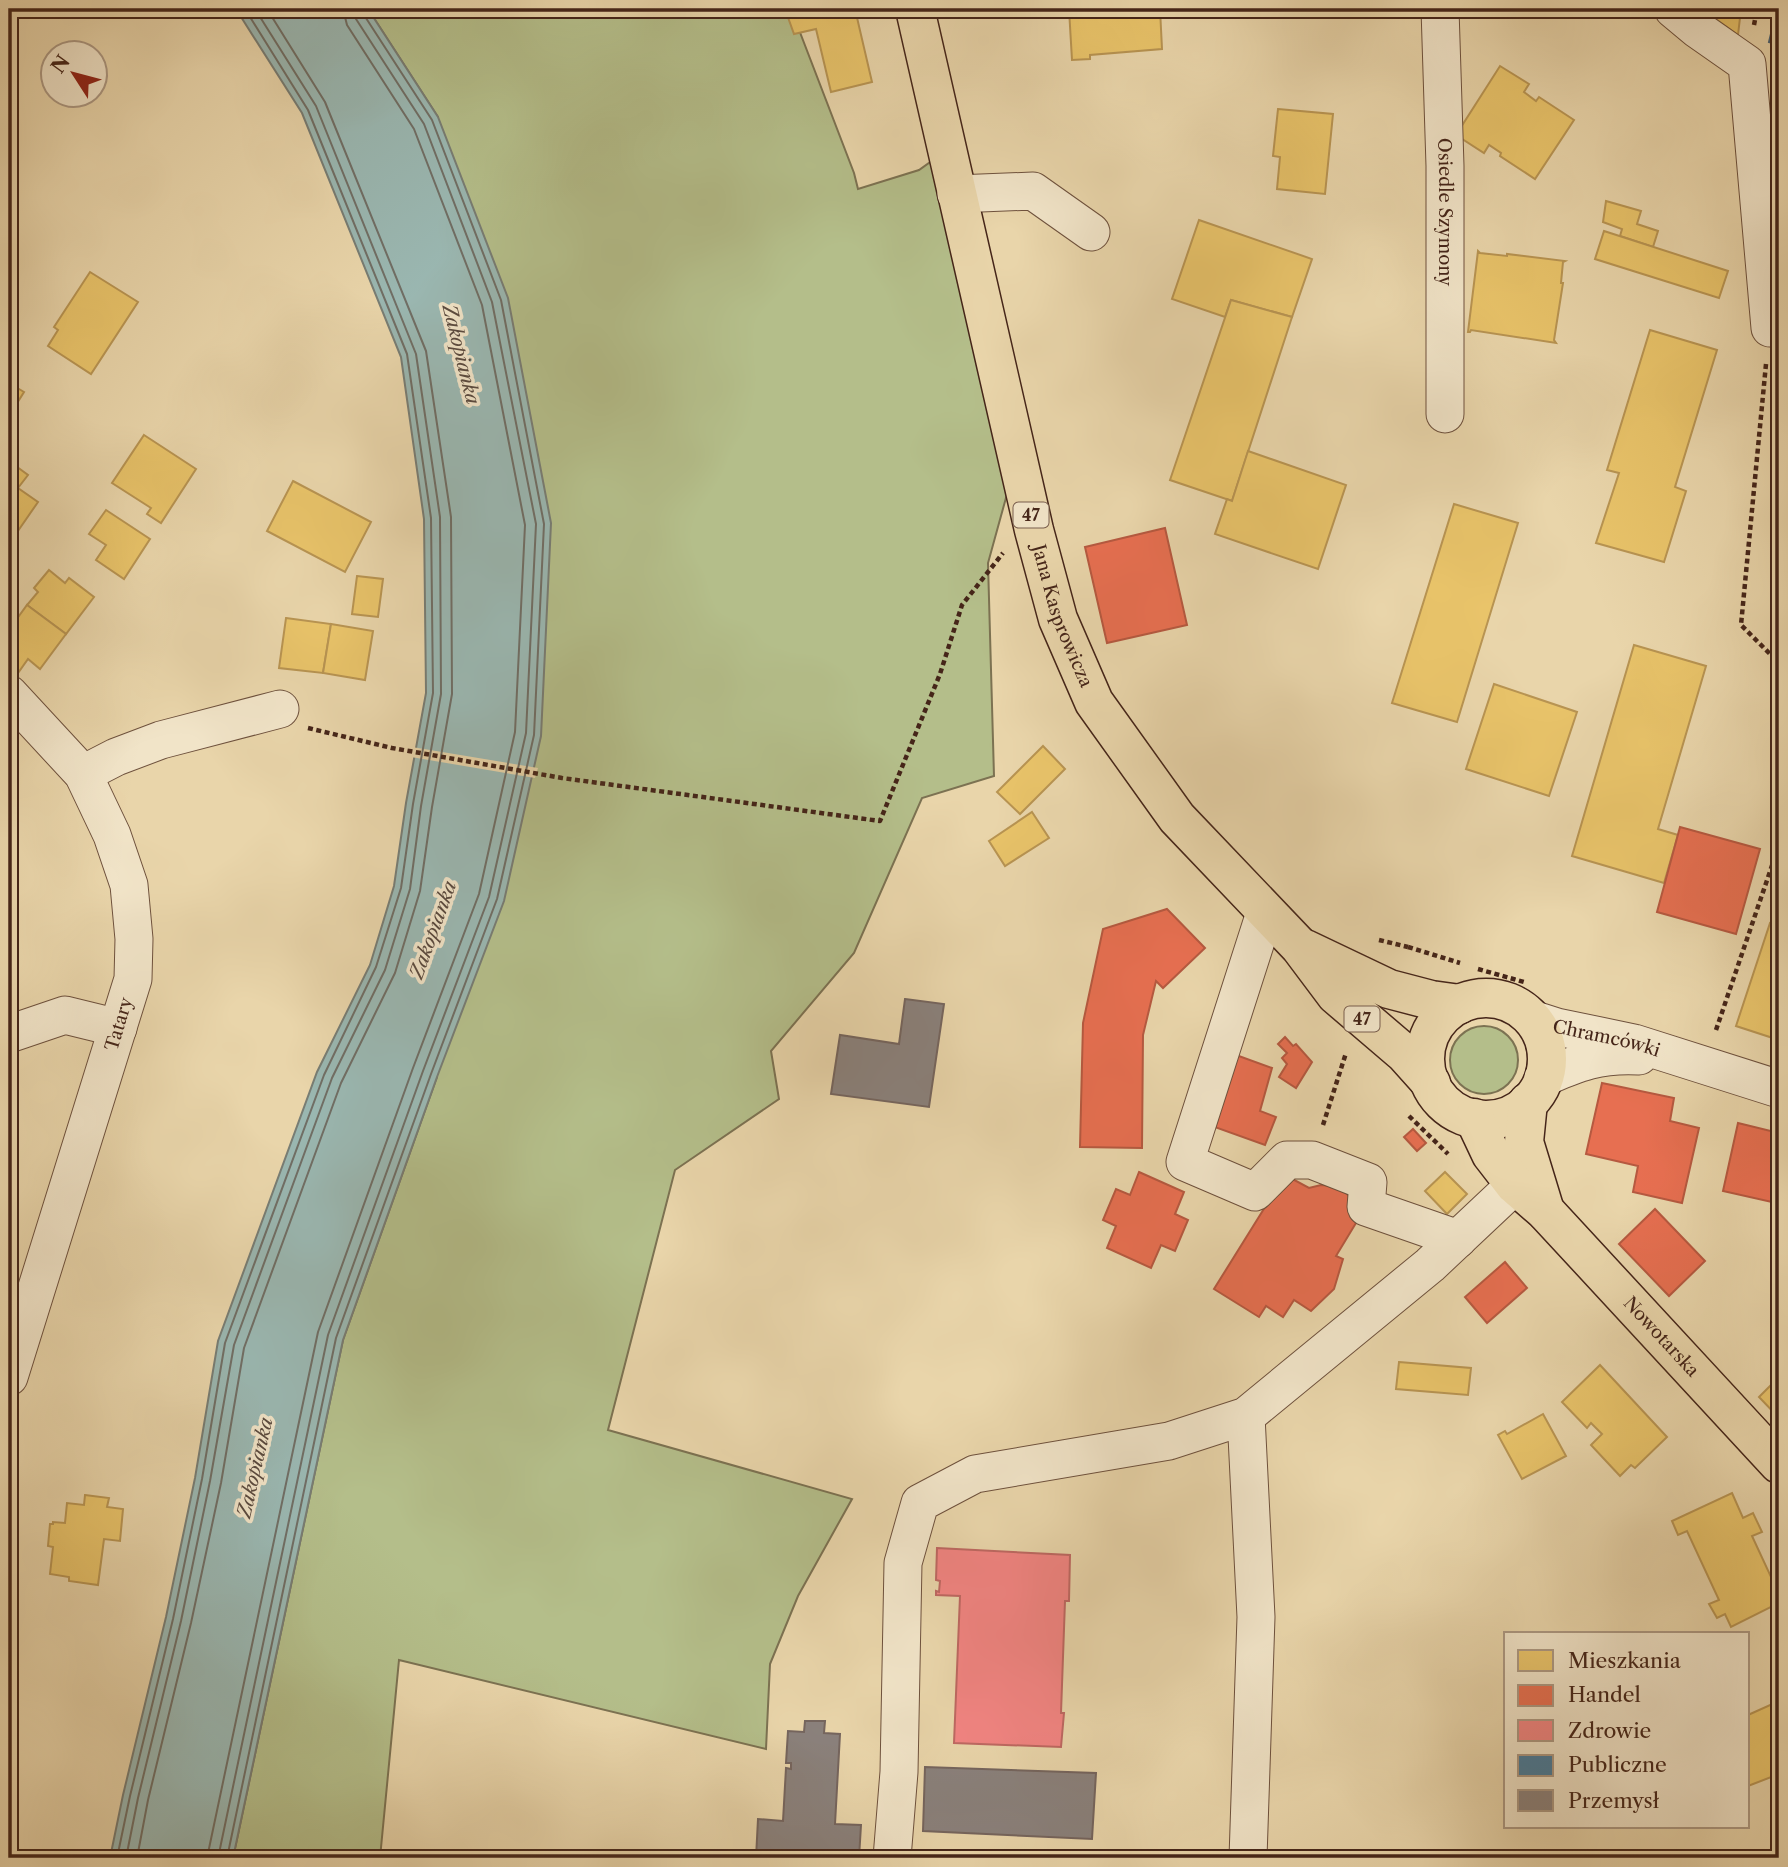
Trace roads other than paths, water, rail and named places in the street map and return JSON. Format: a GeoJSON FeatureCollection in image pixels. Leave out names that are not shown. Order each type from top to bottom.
{"type":"FeatureCollection","features":[{"type":"Feature","properties":{"kind":"main road","name":"Jana Kasprowicza"},"geometry":{"type":"LineString","coordinates":[[915,9],[1034,530],[1058,619],[1094,702],[1177,818],[1300,947],[1336,995],[1405,1054],[1431,1083]]}},
{"type":"Feature","properties":{"kind":"main road","name":"Jana Kasprowicza"},"geometry":{"type":"LineString","coordinates":[[1300,947],[1389,989],[1460,1004]]}},
{"type":"Feature","properties":{"kind":"main road","name":"47"},"geometry":{"type":"LineString","coordinates":[[1460,1004],[1491,998],[1513,1005],[1532,1019]]}},
{"type":"Feature","properties":{"kind":"main road"},"geometry":{"type":"LineString","coordinates":[[1431,1083],[1426,1068],[1429,1038],[1436,1024],[1447,1012],[1460,1004]]}},
{"type":"Feature","properties":{"kind":"main road"},"geometry":{"type":"LineString","coordinates":[[1474,1118],[1503,1117],[1516,1111],[1536,1090],[1547,1054],[1545,1042],[1532,1019]]}},
{"type":"Feature","properties":{"kind":"main road","name":"47"},"geometry":{"type":"LineString","coordinates":[[1431,1083],[1437,1096],[1448,1106],[1474,1118]]}},
{"type":"Feature","properties":{"kind":"main road","name":"Nowotarska"},"geometry":{"type":"LineString","coordinates":[[1536,1090],[1524,1142],[1545,1211]]}},
{"type":"Feature","properties":{"kind":"main road","name":"Nowotarska"},"geometry":{"type":"LineString","coordinates":[[1474,1118],[1491,1154],[1515,1185],[1545,1211],[1779,1464]]}},
{"type":"Feature","properties":{"kind":"street","name":"Osiedle Szymony"},"geometry":{"type":"LineString","coordinates":[[1440,9],[1445,166],[1445,414]]}},
{"type":"Feature","properties":{"kind":"street"},"geometry":{"type":"LineString","coordinates":[[1674,9],[1747,64],[1775,325]]}},
{"type":"Feature","properties":{"kind":"street"},"geometry":{"type":"LineString","coordinates":[[956,194],[1033,191],[1091,232]]}},
{"type":"Feature","properties":{"kind":"street","name":"Tatary"},"geometry":{"type":"LineString","coordinates":[[9,694],[83,774],[112,835],[129,885],[134,939],[133,979],[9,1377]]}},
{"type":"Feature","properties":{"kind":"street"},"geometry":{"type":"LineString","coordinates":[[83,774],[116,757],[161,740],[280,709]]}},
{"type":"Feature","properties":{"kind":"street"},"geometry":{"type":"LineString","coordinates":[[1265,913],[1185,1162],[1255,1192],[1287,1160],[1312,1160],[1368,1182],[1366,1207],[1458,1239]]}},
{"type":"Feature","properties":{"kind":"street"},"geometry":{"type":"LineString","coordinates":[[9,1034],[65,1015],[118,1028]]}},
{"type":"Feature","properties":{"kind":"street","name":"Chramcówki"},"geometry":{"type":"LineString","coordinates":[[1532,1019],[1633,1043],[1779,1089]]}},
{"type":"Feature","properties":{"kind":"street","name":"Chramcówki"},"geometry":{"type":"LineString","coordinates":[[1536,1090],[1580,1061],[1618,1055],[1679,1058]]}},
{"type":"Feature","properties":{"kind":"street"},"geometry":{"type":"LineString","coordinates":[[892,1858],[899,1772],[903,1563],[920,1503],[975,1474],[1169,1441],[1246,1416],[1430,1265],[1515,1185]]}},
{"type":"Feature","properties":{"kind":"street"},"geometry":{"type":"LineString","coordinates":[[1246,1416],[1256,1618],[1248,1858]]}},
{"type":"Feature","properties":{"kind":"water","name":"Zakopianka"},"geometry":{"type":"Polygon","coordinates":[[[236,9],[368,9],[438,117],[508,298],[551,523],[541,736],[504,901],[437,1077],[343,1340],[233,1858],[110,1858],[166,1617],[195,1478],[218,1341],[317,1072],[370,965],[394,886],[426,693],[424,519],[401,357],[302,113],[236,9]]]}}]}
